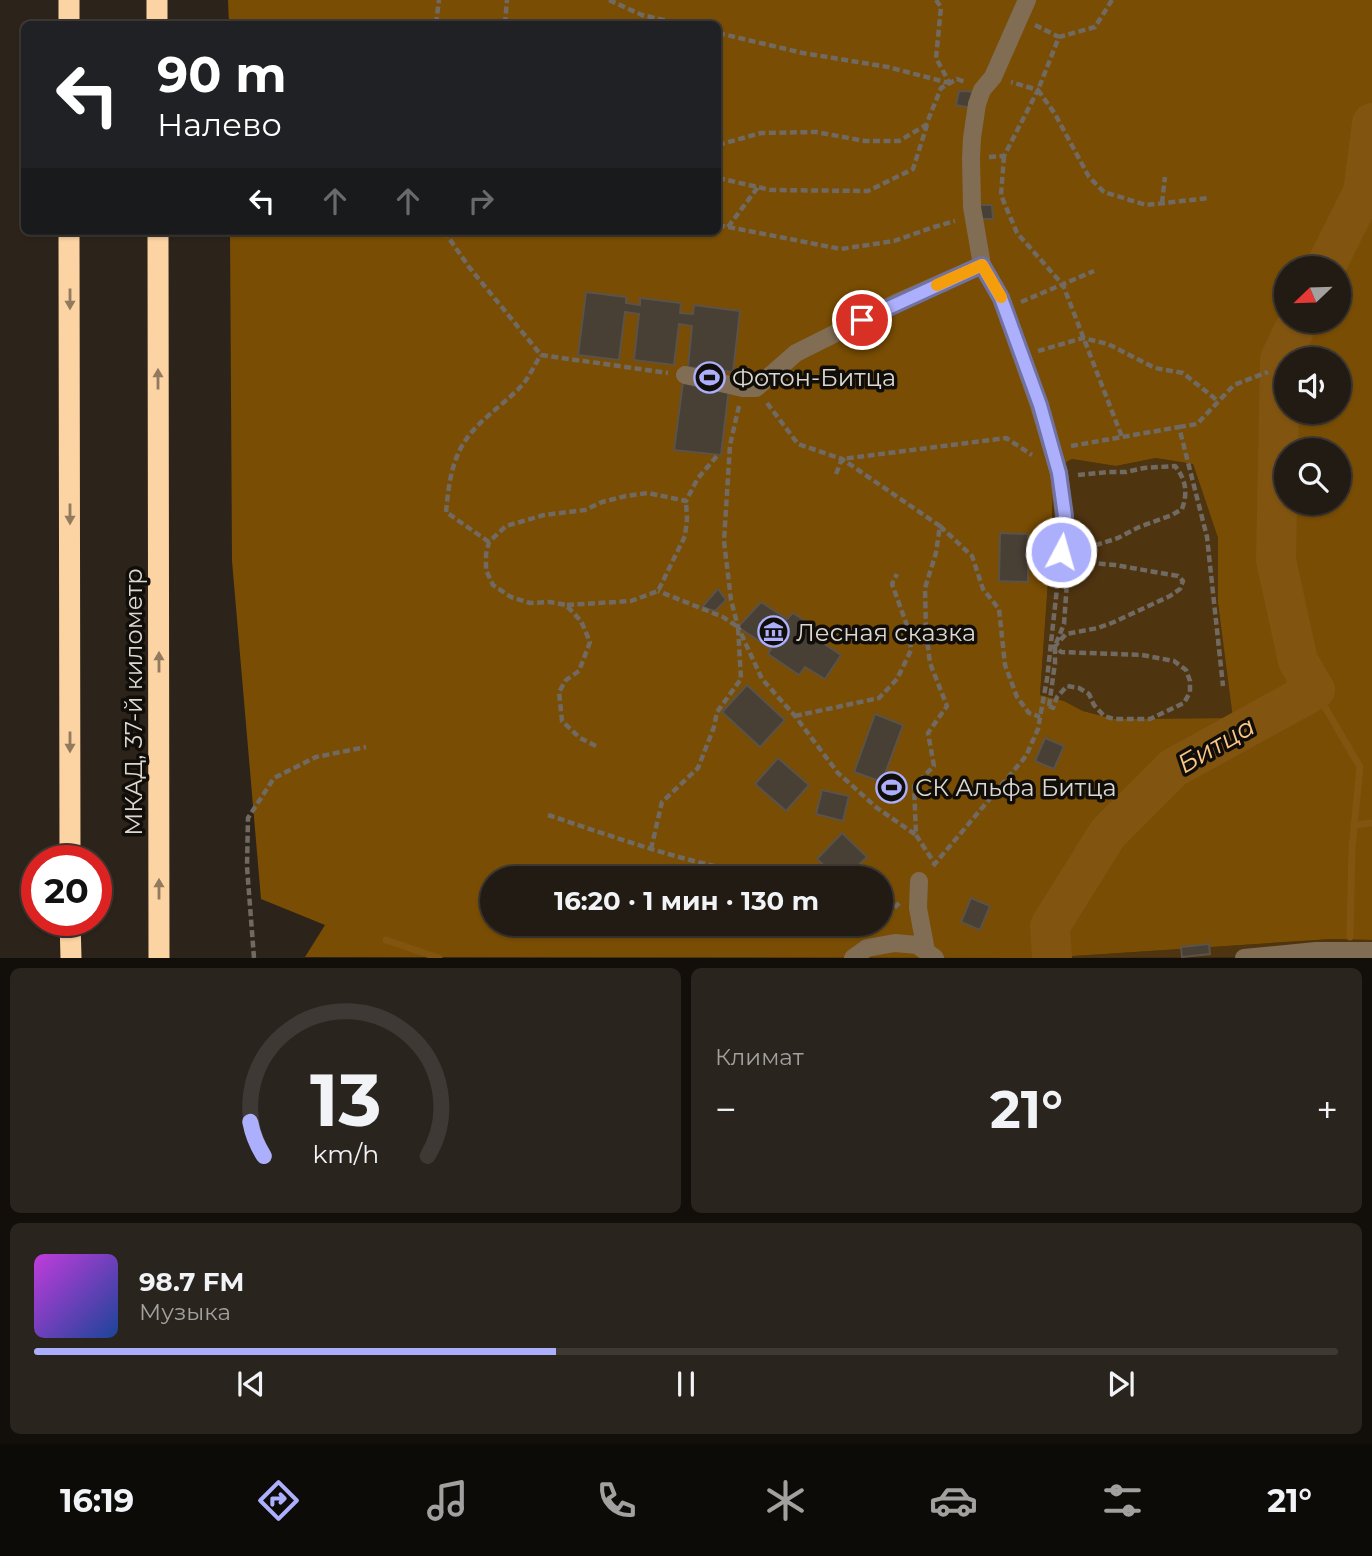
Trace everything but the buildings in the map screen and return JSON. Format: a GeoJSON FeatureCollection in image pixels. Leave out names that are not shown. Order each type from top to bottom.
{"type":"FeatureCollection","features":[{"type":"Feature","properties":{"kind":"highway"},"geometry":{"type":"LineString","coordinates":[[69,0],[69,21]]}},
{"type":"Feature","properties":{"kind":"highway"},"geometry":{"type":"LineString","coordinates":[[157,0],[158,21]]}},
{"type":"Feature","properties":{"kind":"highway"},"geometry":{"type":"LineString","coordinates":[[69,235],[70,845]]}},
{"type":"Feature","properties":{"kind":"highway","name":"МКАД, 37-й километр"},"geometry":{"type":"LineString","coordinates":[[158,235],[159,957]]}},
{"type":"Feature","properties":{"kind":"highway"},"geometry":{"type":"LineString","coordinates":[[71,936],[71,957]]}},
{"type":"Feature","properties":{"kind":"lane"},"geometry":{"type":"LineString","coordinates":[[1027,0],[977,104],[971,158],[974,216],[982,265],[1001,298],[1063,476],[1069,555]]}},
{"type":"Feature","properties":{"kind":"lane"},"geometry":{"type":"LineString","coordinates":[[685,375],[750,388],[796,353],[896,303],[982,265]]}},
{"type":"Feature","properties":{"kind":"lane"},"geometry":{"type":"LineString","coordinates":[[919,881],[918,908],[930,954]]}},
{"type":"Feature","properties":{"kind":"lane"},"geometry":{"type":"LineString","coordinates":[[853,957],[867,948],[895,943],[917,945],[930,954]]}},
{"type":"Feature","properties":{"kind":"lane"},"geometry":{"type":"LineString","coordinates":[[1244,957],[1316,951],[1369,951]]}},
{"type":"Feature","properties":{"kind":"path"},"geometry":{"type":"LineString","coordinates":[[436,21],[439,0]]}},
{"type":"Feature","properties":{"kind":"path"},"geometry":{"type":"LineString","coordinates":[[505,21],[507,0]]}},
{"type":"Feature","properties":{"kind":"path"},"geometry":{"type":"LineString","coordinates":[[609,0],[642,15],[668,21]]}},
{"type":"Feature","properties":{"kind":"path"},"geometry":{"type":"LineString","coordinates":[[940,0],[936,58],[950,83]]}},
{"type":"Feature","properties":{"kind":"path"},"geometry":{"type":"LineString","coordinates":[[1112,0],[1095,27],[1059,37],[1038,90],[1004,156],[1001,195],[1017,233],[1063,285],[1122,437]]}},
{"type":"Feature","properties":{"kind":"path"},"geometry":{"type":"LineString","coordinates":[[721,34],[803,53],[888,66],[950,83]]}},
{"type":"Feature","properties":{"kind":"path"},"geometry":{"type":"LineString","coordinates":[[721,144],[761,133],[816,132],[866,141],[899,141],[926,125],[941,88],[957,79],[1038,90],[1055,114],[1089,177],[1104,191],[1146,205],[1209,198]]}},
{"type":"Feature","properties":{"kind":"path"},"geometry":{"type":"LineString","coordinates":[[721,179],[771,190],[868,191],[913,169],[930,116]]}},
{"type":"Feature","properties":{"kind":"path"},"geometry":{"type":"LineString","coordinates":[[971,158],[1004,156]]}},
{"type":"Feature","properties":{"kind":"path"},"geometry":{"type":"LineString","coordinates":[[1162,203],[1165,177]]}},
{"type":"Feature","properties":{"kind":"path"},"geometry":{"type":"LineString","coordinates":[[728,227],[758,187]]}},
{"type":"Feature","properties":{"kind":"path"},"geometry":{"type":"LineString","coordinates":[[721,226],[841,249],[894,242],[974,216]]}},
{"type":"Feature","properties":{"kind":"path"},"geometry":{"type":"LineString","coordinates":[[446,235],[541,355],[685,375]]}},
{"type":"Feature","properties":{"kind":"path"},"geometry":{"type":"LineString","coordinates":[[1004,310],[1094,271]]}},
{"type":"Feature","properties":{"kind":"path"},"geometry":{"type":"LineString","coordinates":[[1022,355],[1083,338],[1108,344],[1155,368],[1182,373],[1218,401]]}},
{"type":"Feature","properties":{"kind":"path"},"geometry":{"type":"LineString","coordinates":[[489,542],[446,512],[450,479],[458,453],[470,435],[525,382],[541,355]]}},
{"type":"Feature","properties":{"kind":"path"},"geometry":{"type":"LineString","coordinates":[[1053,449],[1196,424],[1234,385],[1268,372]]}},
{"type":"Feature","properties":{"kind":"path"},"geometry":{"type":"LineString","coordinates":[[750,388],[798,444],[842,459],[940,526],[972,556],[983,589],[999,609],[1005,665],[1017,697],[1029,713],[1040,717]]}},
{"type":"Feature","properties":{"kind":"path"},"geometry":{"type":"LineString","coordinates":[[750,388],[730,445],[724,541],[731,600],[738,627],[762,679],[795,716],[838,773],[877,808],[916,835],[935,864]]}},
{"type":"Feature","properties":{"kind":"path"},"geometry":{"type":"LineString","coordinates":[[1179,427],[1207,537],[1223,686]]}},
{"type":"Feature","properties":{"kind":"path"},"geometry":{"type":"LineString","coordinates":[[842,459],[1006,438],[1063,476],[1174,466],[1181,475],[1186,497],[1182,509],[1118,538],[1069,555]]}},
{"type":"Feature","properties":{"kind":"path"},"geometry":{"type":"LineString","coordinates":[[658,592],[685,536],[686,500],[698,478],[718,456]]}},
{"type":"Feature","properties":{"kind":"path"},"geometry":{"type":"LineString","coordinates":[[835,474],[842,459]]}},
{"type":"Feature","properties":{"kind":"path"},"geometry":{"type":"LineString","coordinates":[[686,500],[648,493],[626,496],[585,510],[544,515],[506,526],[489,542],[486,570],[493,585],[511,597],[530,603],[550,602],[566,605],[631,601],[658,592],[723,617],[738,627]]}},
{"type":"Feature","properties":{"kind":"path"},"geometry":{"type":"LineString","coordinates":[[916,835],[914,786],[934,766],[928,733],[947,706],[930,663],[926,632],[925,588],[936,553],[940,526]]}},
{"type":"Feature","properties":{"kind":"path"},"geometry":{"type":"LineString","coordinates":[[1055,646],[1066,634],[1114,622],[1170,596],[1180,589],[1183,581],[1178,576],[1093,563],[1069,555]]}},
{"type":"Feature","properties":{"kind":"path"},"geometry":{"type":"LineString","coordinates":[[1055,646],[1061,652],[1142,655],[1174,661],[1186,670],[1190,692],[1184,703],[1150,719],[1114,719],[1104,716],[1088,694],[1079,688],[1067,686],[1057,697],[1053,708],[1049,706],[1055,646],[1064,624],[1069,555]]}},
{"type":"Feature","properties":{"kind":"path"},"geometry":{"type":"LineString","coordinates":[[893,909],[935,864],[1026,756],[1038,729],[1053,629],[1069,555]]}},
{"type":"Feature","properties":{"kind":"path"},"geometry":{"type":"LineString","coordinates":[[795,716],[879,698],[897,679],[911,650],[909,631],[892,584],[897,574]]}},
{"type":"Feature","properties":{"kind":"path"},"geometry":{"type":"LineString","coordinates":[[566,605],[581,621],[590,642],[579,671],[566,680],[559,692],[562,722],[580,738],[596,746]]}},
{"type":"Feature","properties":{"kind":"path"},"geometry":{"type":"LineString","coordinates":[[651,849],[662,802],[698,768],[717,712],[741,679],[738,627]]}},
{"type":"Feature","properties":{"kind":"path"},"geometry":{"type":"LineString","coordinates":[[254,957],[247,867],[248,818],[274,778],[316,757],[366,747]]}},
{"type":"Feature","properties":{"kind":"path"},"geometry":{"type":"LineString","coordinates":[[548,815],[651,849],[721,866]]}},
{"type":"Feature","properties":{"kind":"shaded area"},"geometry":{"type":"Polygon","coordinates":[[[228,0],[1372,0],[1372,940],[1332,939],[1043,958],[305,957],[325,925],[261,899],[232,561],[230,235],[721,235],[721,21],[229,21],[228,0]],[[1156,458],[1116,466],[1072,459],[1054,469],[1040,695],[1114,719],[1233,718],[1218,603],[1218,538],[1193,464],[1156,458]]]}},
{"type":"Feature","properties":{"kind":"shaded area"},"geometry":{"type":"Polygon","coordinates":[[[1156,458],[1193,464],[1218,538],[1218,603],[1234,718],[1114,719],[1040,695],[1054,469],[1072,459],[1116,466],[1156,458]]]}},
{"type":"Feature","properties":{"kind":"shaded area"},"geometry":{"type":"Polygon","coordinates":[[[1332,939],[1372,940],[1372,957],[1043,958],[1332,939]]]}},
{"type":"Feature","properties":{"kind":"waterway","name":"Битца"},"geometry":{"type":"LineString","coordinates":[[1331,256],[1363,192],[1372,123]]}},
{"type":"Feature","properties":{"kind":"waterway","name":"Битца"},"geometry":{"type":"LineString","coordinates":[[1052,958],[1050,926],[1108,833],[1173,768],[1315,690],[1298,661],[1276,560],[1280,359],[1293,333]]}},
{"type":"Feature","properties":{"kind":"waterway","name":"Битца"},"geometry":{"type":"LineString","coordinates":[[1315,690],[1360,767],[1352,847],[1350,937]]}},
{"type":"Feature","properties":{"kind":"waterway"},"geometry":{"type":"LineString","coordinates":[[1354,825],[1372,823]]}},
{"type":"Feature","properties":{"kind":"waterway"},"geometry":{"type":"LineString","coordinates":[[386,940],[439,958]]}},
{"type":"Feature","properties":{"kind":"slow traffic"},"geometry":{"type":"LineString","coordinates":[[937,285],[982,265],[1001,297]]}},
{"type":"Feature","properties":{"kind":"place","name":"Фотон-Битца"},"geometry":{"type":"Point","coordinates":[709,377]}},
{"type":"Feature","properties":{"kind":"place","name":"Лесная сказка"},"geometry":{"type":"Point","coordinates":[773,632]}},
{"type":"Feature","properties":{"kind":"place","name":"СК Альфа Битца"},"geometry":{"type":"Point","coordinates":[892,787]}},
{"type":"Feature","properties":{"kind":"route"},"geometry":{"type":"LineString","coordinates":[[862,320],[982,265],[1001,298],[1040,405],[1059,473],[1065,516],[1061,552]]}}]}
